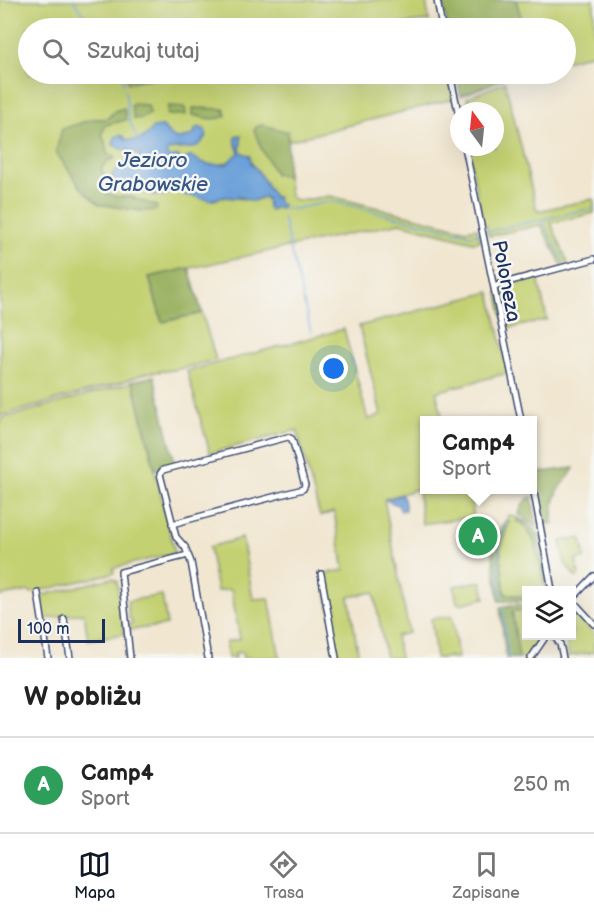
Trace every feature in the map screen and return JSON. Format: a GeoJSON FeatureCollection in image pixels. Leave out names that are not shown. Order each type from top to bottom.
{"type":"FeatureCollection","features":[{"type":"Feature","properties":{"kind":"street"},"geometry":{"type":"LineString","coordinates":[[437,0],[440,18]]}},
{"type":"Feature","properties":{"kind":"street"},"geometry":{"type":"LineString","coordinates":[[452,84],[456,102]]}},
{"type":"Feature","properties":{"kind":"street","name":"Poloneza"},"geometry":{"type":"LineString","coordinates":[[467,156],[520,416]]}},
{"type":"Feature","properties":{"kind":"street"},"geometry":{"type":"LineString","coordinates":[[494,288],[500,284],[594,259]]}},
{"type":"Feature","properties":{"kind":"street"},"geometry":{"type":"LineString","coordinates":[[172,524],[303,489],[305,485],[292,439],[288,436],[161,471],[160,474],[172,524],[176,537],[185,548],[191,562],[208,658]]}},
{"type":"Feature","properties":{"kind":"street"},"geometry":{"type":"LineString","coordinates":[[534,494],[551,586]]}},
{"type":"Feature","properties":{"kind":"street"},"geometry":{"type":"LineString","coordinates":[[130,658],[120,573],[188,555]]}},
{"type":"Feature","properties":{"kind":"street"},"geometry":{"type":"LineString","coordinates":[[321,574],[336,658]]}},
{"type":"Feature","properties":{"kind":"street"},"geometry":{"type":"LineString","coordinates":[[576,595],[594,576]]}},
{"type":"Feature","properties":{"kind":"street"},"geometry":{"type":"LineString","coordinates":[[38,593],[48,658]]}},
{"type":"Feature","properties":{"kind":"street"},"geometry":{"type":"LineString","coordinates":[[576,604],[594,624]]}},
{"type":"Feature","properties":{"kind":"street"},"geometry":{"type":"LineString","coordinates":[[64,619],[70,658]]}},
{"type":"Feature","properties":{"kind":"street"},"geometry":{"type":"LineString","coordinates":[[531,658],[543,640]]}},
{"type":"Feature","properties":{"kind":"street"},"geometry":{"type":"LineString","coordinates":[[557,640],[563,658]]}},
{"type":"Feature","properties":{"kind":"green space"},"geometry":{"type":"Polygon","coordinates":[[[0,0],[426,0],[429,18],[18,18],[18,84],[450,84],[453,99],[288,141],[288,131],[265,155],[275,173],[287,176],[290,196],[297,201],[330,196],[466,230],[477,228],[480,241],[473,242],[400,223],[149,277],[162,322],[202,313],[216,360],[174,370],[146,373],[122,382],[0,416],[0,0]],[[115,111],[107,119],[93,119],[65,166],[99,204],[142,211],[156,206],[130,197],[117,197],[103,192],[105,175],[101,168],[108,161],[102,134],[105,125],[115,111]],[[163,127],[153,128],[139,139],[127,140],[123,136],[113,145],[140,155],[136,160],[124,164],[137,189],[155,195],[166,194],[174,185],[179,184],[184,195],[214,200],[226,197],[252,200],[264,197],[281,209],[282,205],[261,178],[248,155],[241,153],[241,136],[236,145],[239,153],[234,158],[222,164],[210,165],[191,156],[182,161],[167,155],[167,150],[193,148],[194,134],[184,139],[176,139],[169,135],[163,127]]]}},
{"type":"Feature","properties":{"kind":"green space"},"geometry":{"type":"Polygon","coordinates":[[[442,0],[516,0],[521,18],[446,18],[442,0]]]}},
{"type":"Feature","properties":{"kind":"green space"},"geometry":{"type":"Polygon","coordinates":[[[516,0],[594,0],[594,53],[576,58],[576,18],[521,18],[516,0]]]}},
{"type":"Feature","properties":{"kind":"green space"},"geometry":{"type":"Polygon","coordinates":[[[458,84],[490,84],[461,96],[458,84]]]}},
{"type":"Feature","properties":{"kind":"green space"},"geometry":{"type":"Polygon","coordinates":[[[505,84],[537,211],[594,199],[594,213],[551,223],[568,263],[562,265],[541,225],[489,236],[486,224],[483,224],[470,156],[504,156],[504,102],[468,102],[467,98],[505,84]]]}},
{"type":"Feature","properties":{"kind":"green space"},"geometry":{"type":"Polygon","coordinates":[[[131,105],[148,105],[150,114],[134,119],[131,105]]]}},
{"type":"Feature","properties":{"kind":"green space"},"geometry":{"type":"Polygon","coordinates":[[[168,106],[185,107],[186,115],[167,115],[168,106]]]}},
{"type":"Feature","properties":{"kind":"green space"},"geometry":{"type":"Polygon","coordinates":[[[124,108],[126,120],[105,125],[102,134],[107,154],[115,158],[101,168],[105,175],[103,192],[117,197],[130,197],[157,206],[156,210],[142,211],[99,204],[81,188],[56,152],[62,129],[93,119],[107,119],[115,111],[124,108]]]}},
{"type":"Feature","properties":{"kind":"green space"},"geometry":{"type":"Polygon","coordinates":[[[193,108],[224,109],[226,116],[214,119],[201,117],[193,115],[193,108]]]}},
{"type":"Feature","properties":{"kind":"green space"},"geometry":{"type":"Polygon","coordinates":[[[263,125],[288,132],[287,176],[275,174],[261,148],[254,130],[263,125]]]}},
{"type":"Feature","properties":{"kind":"green space"},"geometry":{"type":"Polygon","coordinates":[[[189,268],[202,313],[162,322],[149,277],[189,268]]]}},
{"type":"Feature","properties":{"kind":"green space"},"geometry":{"type":"Polygon","coordinates":[[[538,278],[547,320],[505,329],[503,319],[508,322],[520,316],[516,300],[507,285],[538,278]]]}},
{"type":"Feature","properties":{"kind":"green space"},"geometry":{"type":"Polygon","coordinates":[[[507,285],[516,300],[520,316],[508,322],[503,319],[498,293],[500,288],[507,285]]]}},
{"type":"Feature","properties":{"kind":"green space"},"geometry":{"type":"Polygon","coordinates":[[[490,292],[508,373],[436,392],[442,416],[420,416],[420,494],[471,494],[474,525],[466,526],[464,518],[422,524],[418,489],[384,499],[409,633],[396,636],[400,658],[386,658],[374,592],[349,597],[359,658],[339,658],[323,574],[344,570],[334,512],[320,516],[297,430],[210,453],[187,371],[344,329],[368,420],[381,414],[359,326],[490,292]]]}},
{"type":"Feature","properties":{"kind":"green space"},"geometry":{"type":"Polygon","coordinates":[[[154,376],[175,463],[155,469],[133,381],[154,376]]]}},
{"type":"Feature","properties":{"kind":"green space"},"geometry":{"type":"Polygon","coordinates":[[[133,381],[175,553],[113,568],[114,573],[31,593],[30,591],[0,596],[0,419],[133,381]]]}},
{"type":"Feature","properties":{"kind":"green space"},"geometry":{"type":"Polygon","coordinates":[[[574,468],[555,499],[553,523],[543,525],[537,490],[537,473],[574,468]]]}},
{"type":"Feature","properties":{"kind":"green space"},"geometry":{"type":"Polygon","coordinates":[[[532,497],[537,527],[519,514],[523,503],[532,497]]]}},
{"type":"Feature","properties":{"kind":"green space"},"geometry":{"type":"Polygon","coordinates":[[[509,515],[518,518],[517,522],[522,523],[534,540],[545,586],[522,586],[522,596],[505,594],[500,548],[509,522],[506,520],[509,515]]]}},
{"type":"Feature","properties":{"kind":"green space"},"geometry":{"type":"Polygon","coordinates":[[[518,518],[527,522],[539,535],[547,586],[545,586],[534,540],[523,523],[517,522],[518,518]]]}},
{"type":"Feature","properties":{"kind":"green space"},"geometry":{"type":"Polygon","coordinates":[[[506,520],[509,522],[500,548],[505,594],[522,596],[522,601],[499,601],[492,549],[506,520]]]}},
{"type":"Feature","properties":{"kind":"green space"},"geometry":{"type":"Polygon","coordinates":[[[242,538],[253,599],[269,598],[280,658],[243,658],[242,652],[235,653],[235,658],[228,658],[226,642],[240,639],[231,589],[217,591],[209,547],[242,538]]]}},
{"type":"Feature","properties":{"kind":"green space"},"geometry":{"type":"Polygon","coordinates":[[[581,538],[585,558],[576,560],[579,575],[576,578],[565,563],[561,541],[581,538]]]}},
{"type":"Feature","properties":{"kind":"green space"},"geometry":{"type":"Polygon","coordinates":[[[112,578],[117,581],[124,634],[88,640],[84,613],[45,619],[41,597],[44,595],[112,578]]]}},
{"type":"Feature","properties":{"kind":"green space"},"geometry":{"type":"Polygon","coordinates":[[[482,582],[485,598],[457,603],[454,586],[482,582]]]}},
{"type":"Feature","properties":{"kind":"green space"},"geometry":{"type":"Polygon","coordinates":[[[162,595],[167,625],[130,630],[132,620],[129,619],[127,601],[162,595]]]}},
{"type":"Feature","properties":{"kind":"green space"},"geometry":{"type":"Polygon","coordinates":[[[522,605],[522,611],[512,611],[519,658],[506,658],[500,607],[522,605]]]}},
{"type":"Feature","properties":{"kind":"green space"},"geometry":{"type":"Polygon","coordinates":[[[512,610],[522,611],[522,640],[537,640],[526,658],[519,658],[512,610]]]}},
{"type":"Feature","properties":{"kind":"green space"},"geometry":{"type":"Polygon","coordinates":[[[576,612],[594,634],[594,652],[569,656],[566,640],[576,640],[576,612]]]}},
{"type":"Feature","properties":{"kind":"green space"},"geometry":{"type":"Polygon","coordinates":[[[452,616],[458,658],[451,658],[451,656],[436,658],[431,619],[452,616]]]}},
{"type":"Feature","properties":{"kind":"water","name":"Jezioro Grabowskie"},"geometry":{"type":"Polygon","coordinates":[[[163,127],[176,139],[194,134],[195,129],[199,127],[205,130],[207,136],[197,146],[173,149],[167,151],[167,155],[172,158],[178,156],[182,161],[191,156],[200,162],[216,165],[227,164],[239,153],[235,136],[241,136],[241,152],[250,156],[251,163],[282,205],[281,209],[268,208],[267,199],[264,197],[253,201],[240,197],[210,200],[184,195],[179,184],[174,185],[166,195],[155,195],[118,184],[112,174],[124,164],[136,160],[140,155],[113,145],[115,137],[120,135],[127,140],[139,140],[153,128],[163,127]]]}},
{"type":"Feature","properties":{"kind":"water"},"geometry":{"type":"Polygon","coordinates":[[[401,495],[405,510],[401,511],[398,505],[386,500],[401,495]]]}},
{"type":"Feature","properties":{"kind":"waterway"},"geometry":{"type":"LineString","coordinates":[[73,0],[86,18]]}},
{"type":"Feature","properties":{"kind":"waterway"},"geometry":{"type":"LineString","coordinates":[[125,90],[129,120],[138,141]]}},
{"type":"Feature","properties":{"kind":"waterway"},"geometry":{"type":"LineString","coordinates":[[282,208],[295,209],[331,201],[471,235],[594,208]]}},
{"type":"Feature","properties":{"kind":"waterway"},"geometry":{"type":"LineString","coordinates":[[283,218],[311,332]]}},
{"type":"Feature","properties":{"kind":"waterway"},"geometry":{"type":"LineString","coordinates":[[542,220],[564,262]]}},
{"type":"Feature","properties":{"kind":"waterway"},"geometry":{"type":"LineString","coordinates":[[501,597],[498,554],[500,537],[507,520]]}},
{"type":"Feature","properties":{"kind":"waterway"},"geometry":{"type":"LineString","coordinates":[[503,608],[508,658]]}},
{"type":"Feature","properties":{"kind":"place","name":"Camp4"},"geometry":{"type":"Point","coordinates":[478,536]}}]}
